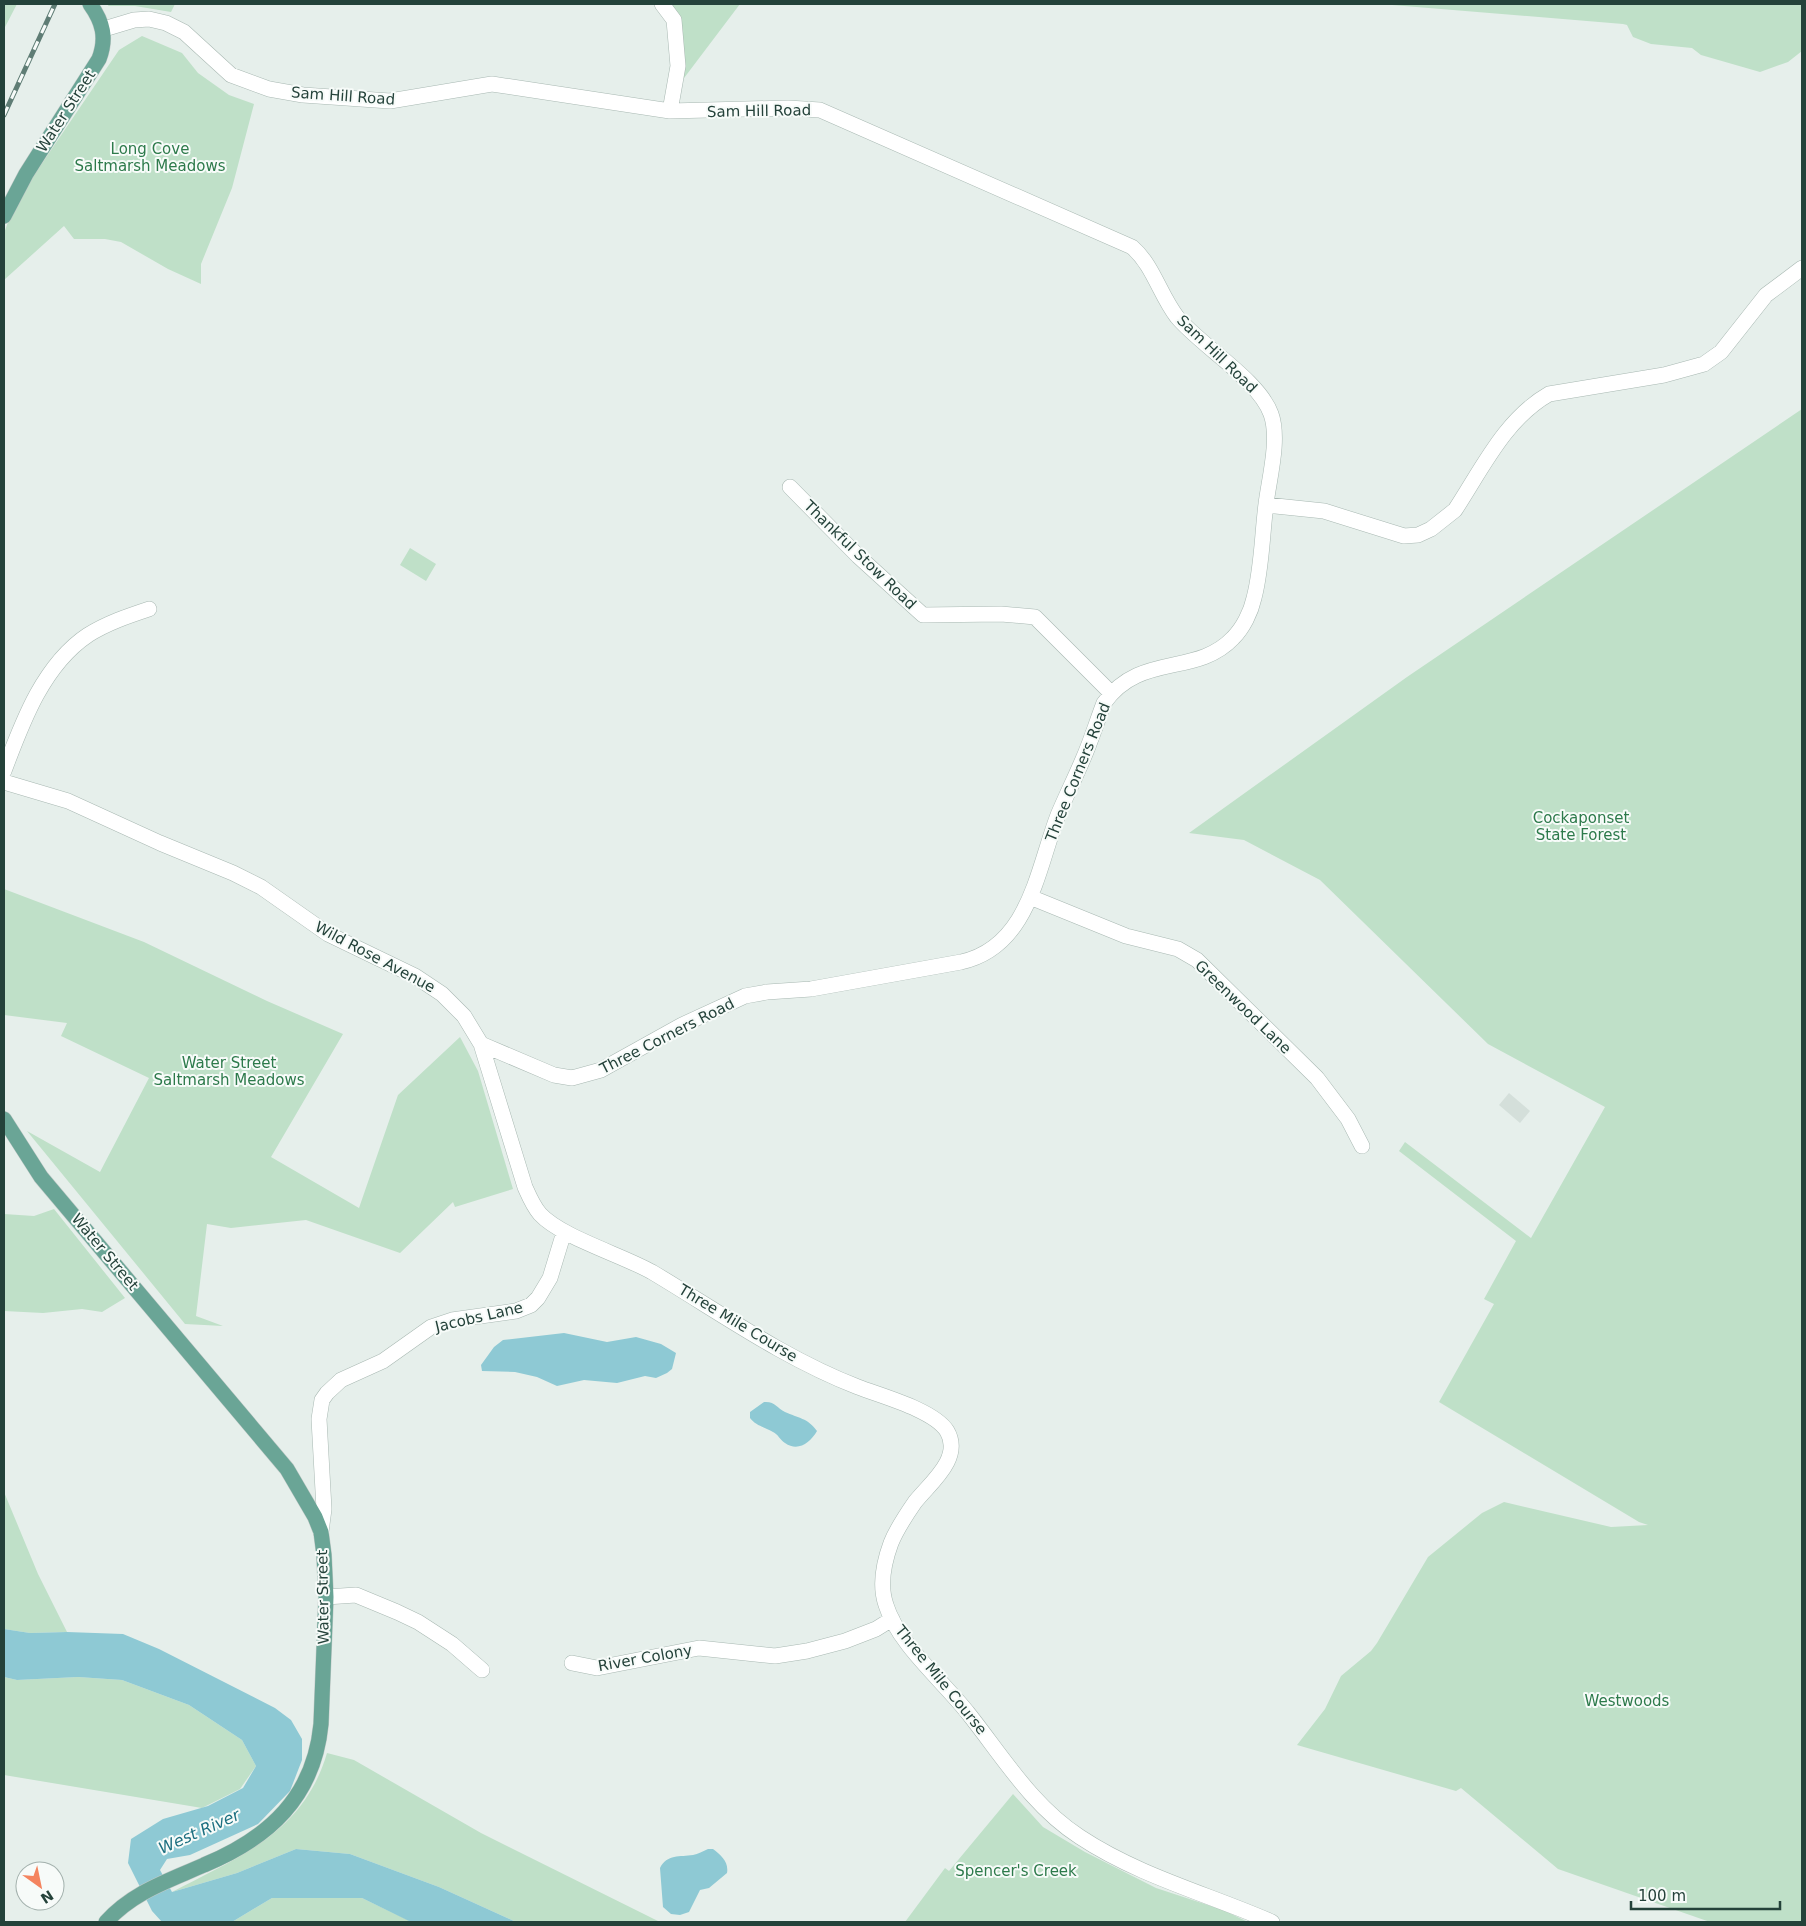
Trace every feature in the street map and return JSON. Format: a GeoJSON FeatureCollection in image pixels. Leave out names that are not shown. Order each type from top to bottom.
{"type":"FeatureCollection","features":[{"type":"Feature","properties":{"kind":"main road"},"geometry":{"type":"LineString","coordinates":[[90,4],[104,29]]}},
{"type":"Feature","properties":{"kind":"main road","name":"Water Street"},"geometry":{"type":"LineString","coordinates":[[4,216],[26,174],[99,59],[103,49],[104,29]]}},
{"type":"Feature","properties":{"kind":"main road","name":"Water Street"},"geometry":{"type":"LineString","coordinates":[[4,1120],[41,1176],[287,1469],[305,1496],[321,1532],[326,1597],[324,1693],[320,1740],[310,1774],[301,1791],[276,1820],[247,1842],[206,1864],[140,1893],[120,1907],[106,1922]]}},
{"type":"Feature","properties":{"kind":"street"},"geometry":{"type":"LineString","coordinates":[[662,4],[674,20],[678,66],[670,111]]}},
{"type":"Feature","properties":{"kind":"street","name":"Sam Hill Road"},"geometry":{"type":"LineString","coordinates":[[104,29],[134,20],[149,19],[166,23],[188,36],[231,75],[286,93],[390,102],[492,84],[670,111],[788,108],[820,110],[1132,247],[1143,258],[1168,304],[1178,318],[1258,393],[1268,406],[1274,425],[1272,461],[1266,504]]}},
{"type":"Feature","properties":{"kind":"street"},"geometry":{"type":"LineString","coordinates":[[1266,504],[1324,511],[1404,536],[1424,532],[1443,522],[1455,510],[1510,426],[1533,404],[1549,394],[1664,375],[1704,364],[1720,352],[1766,295],[1802,268]]}},
{"type":"Feature","properties":{"kind":"street","name":"Thankful Stow Road"},"geometry":{"type":"LineString","coordinates":[[790,487],[858,556],[923,615],[1001,614],[1035,617],[1111,693]]}},
{"type":"Feature","properties":{"kind":"street","name":"Three Corners Road"},"geometry":{"type":"LineString","coordinates":[[481,1044],[554,1075],[565,1078],[582,1077],[601,1070],[682,1025],[745,996],[766,992],[811,989],[975,959],[1003,940],[1016,925],[1030,896],[1058,815],[1104,702],[1123,683],[1144,671],[1197,660],[1233,639],[1246,619],[1254,598],[1266,504]]}},
{"type":"Feature","properties":{"kind":"street"},"geometry":{"type":"LineString","coordinates":[[4,771],[34,700],[56,665],[87,636],[113,622],[149,609]]}},
{"type":"Feature","properties":{"kind":"street","name":"Wild Rose Avenue"},"geometry":{"type":"LineString","coordinates":[[4,782],[68,801],[160,843],[251,881],[328,934],[434,988],[464,1016],[481,1044],[530,1199],[541,1215],[564,1232]]}},
{"type":"Feature","properties":{"kind":"street","name":"Greenwood Lane"},"geometry":{"type":"LineString","coordinates":[[1030,896],[1126,936],[1178,949],[1197,960],[1272,1036],[1317,1078],[1348,1119],[1362,1146]]}},
{"type":"Feature","properties":{"kind":"street","name":"Jacobs Lane"},"geometry":{"type":"LineString","coordinates":[[321,1532],[324,1509],[319,1419],[322,1400],[327,1393],[341,1380],[383,1361],[431,1327],[452,1320],[516,1311],[530,1305],[538,1298],[550,1278],[564,1232]]}},
{"type":"Feature","properties":{"kind":"street","name":"Three Mile Course"},"geometry":{"type":"LineString","coordinates":[[564,1232],[628,1259],[652,1272],[803,1363],[919,1411],[945,1428],[952,1441],[950,1455],[940,1473],[901,1524],[888,1553],[883,1593],[892,1619],[906,1639],[968,1711],[1040,1804],[1065,1827],[1121,1860],[1166,1882],[1272,1922]]}},
{"type":"Feature","properties":{"kind":"street"},"geometry":{"type":"LineString","coordinates":[[326,1597],[356,1595],[397,1612],[418,1622],[452,1644],[482,1670]]}},
{"type":"Feature","properties":{"kind":"street","name":"River Colony"},"geometry":{"type":"LineString","coordinates":[[572,1663],[597,1668],[699,1648],[774,1656],[807,1651],[845,1641],[876,1630],[892,1619]]}},
{"type":"Feature","properties":{"kind":"shaded area"},"geometry":{"type":"Polygon","coordinates":[[[1509,1093],[1530,1111],[1520,1123],[1499,1105],[1509,1093]]]}},
{"type":"Feature","properties":{"kind":"green space"},"geometry":{"type":"Polygon","coordinates":[[[4,4],[17,4],[4,29],[4,4]]]}},
{"type":"Feature","properties":{"kind":"green space"},"geometry":{"type":"Polygon","coordinates":[[[109,4],[175,4],[171,12],[135,6],[108,6],[109,4]]]}},
{"type":"Feature","properties":{"kind":"green space"},"geometry":{"type":"Polygon","coordinates":[[[669,4],[740,4],[675,90],[669,4]]]}},
{"type":"Feature","properties":{"kind":"green space"},"geometry":{"type":"Polygon","coordinates":[[[1380,4],[1802,4],[1802,51],[1788,62],[1760,72],[1701,55],[1692,48],[1651,44],[1633,37],[1627,25],[1623,24],[1380,4]]]}},
{"type":"Feature","properties":{"kind":"green space","name":"Long Cove Saltmarsh Meadows"},"geometry":{"type":"Polygon","coordinates":[[[142,36],[182,53],[198,73],[229,95],[254,104],[232,188],[201,264],[201,284],[168,269],[121,242],[105,239],[74,239],[64,226],[4,280],[4,233],[15,203],[119,50],[142,36]]]}},
{"type":"Feature","properties":{"kind":"green space"},"geometry":{"type":"Polygon","coordinates":[[[1802,409],[1802,1922],[1710,1922],[1558,1869],[1461,1788],[1456,1791],[1297,1745],[1325,1709],[1341,1676],[1371,1651],[1377,1643],[1428,1557],[1482,1513],[1504,1502],[1611,1527],[1648,1525],[1639,1522],[1439,1402],[1494,1304],[1484,1299],[1516,1241],[1399,1151],[1405,1142],[1531,1238],[1605,1107],[1488,1044],[1320,880],[1244,840],[1189,833],[1407,677],[1802,409]]]}},
{"type":"Feature","properties":{"kind":"green space"},"geometry":{"type":"Polygon","coordinates":[[[410,548],[436,564],[426,581],[400,565],[410,548]]]}},
{"type":"Feature","properties":{"kind":"green space","name":"Water Street Saltmarsh Meadows"},"geometry":{"type":"Polygon","coordinates":[[[4,889],[144,942],[267,1001],[343,1034],[271,1157],[359,1208],[398,1095],[460,1037],[478,1071],[513,1189],[455,1207],[453,1202],[400,1253],[306,1220],[231,1228],[207,1224],[196,1316],[223,1326],[185,1324],[27,1131],[100,1172],[149,1078],[61,1036],[67,1023],[4,1015],[4,889]]]}},
{"type":"Feature","properties":{"kind":"green space"},"geometry":{"type":"Polygon","coordinates":[[[54,1209],[125,1298],[102,1312],[82,1309],[43,1313],[4,1311],[4,1214],[34,1216],[54,1209]]]}},
{"type":"Feature","properties":{"kind":"green space"},"geometry":{"type":"Polygon","coordinates":[[[4,1492],[38,1574],[67,1632],[30,1633],[4,1629],[4,1492]]]}},
{"type":"Feature","properties":{"kind":"green space"},"geometry":{"type":"Polygon","coordinates":[[[4,1677],[17,1680],[78,1677],[122,1680],[189,1705],[242,1740],[256,1766],[240,1789],[202,1808],[4,1775],[4,1677]]]}},
{"type":"Feature","properties":{"kind":"green space"},"geometry":{"type":"Polygon","coordinates":[[[327,1753],[354,1760],[481,1833],[660,1922],[516,1922],[439,1887],[350,1854],[296,1849],[237,1873],[172,1892],[244,1853],[266,1839],[286,1822],[302,1803],[316,1780],[327,1753]]]}},
{"type":"Feature","properties":{"kind":"green space","name":"Spencer's Creek"},"geometry":{"type":"Polygon","coordinates":[[[1013,1794],[1043,1827],[1085,1852],[1156,1888],[1223,1910],[1248,1922],[905,1922],[945,1868],[949,1871],[1013,1794]]]}},
{"type":"Feature","properties":{"kind":"green space"},"geometry":{"type":"Polygon","coordinates":[[[272,1898],[362,1898],[412,1922],[232,1922],[272,1898]]]}},
{"type":"Feature","properties":{"kind":"water"},"geometry":{"type":"Polygon","coordinates":[[[564,1333],[607,1342],[636,1337],[661,1344],[676,1353],[672,1369],[656,1378],[645,1376],[617,1383],[584,1380],[557,1386],[537,1377],[515,1372],[482,1371],[481,1365],[494,1347],[503,1340],[564,1333]]]}},
{"type":"Feature","properties":{"kind":"water"},"geometry":{"type":"Polygon","coordinates":[[[764,1402],[773,1404],[785,1412],[806,1421],[817,1431],[803,1445],[790,1446],[775,1433],[758,1425],[750,1418],[750,1412],[764,1402]]]}},
{"type":"Feature","properties":{"kind":"water","name":"West River"},"geometry":{"type":"Polygon","coordinates":[[[4,1629],[30,1633],[123,1634],[159,1649],[275,1708],[291,1720],[302,1739],[302,1760],[290,1791],[258,1824],[190,1855],[167,1859],[160,1870],[172,1892],[237,1873],[296,1849],[350,1854],[439,1887],[516,1922],[411,1922],[362,1898],[272,1898],[232,1922],[162,1922],[152,1911],[128,1863],[131,1839],[163,1819],[208,1806],[243,1788],[256,1766],[242,1740],[189,1705],[122,1680],[78,1677],[17,1680],[4,1677],[4,1629]]]}},
{"type":"Feature","properties":{"kind":"water"},"geometry":{"type":"Polygon","coordinates":[[[713,1849],[724,1859],[727,1865],[727,1873],[709,1888],[700,1890],[689,1912],[680,1915],[671,1914],[663,1907],[660,1868],[670,1858],[693,1855],[713,1849]]]}},
{"type":"Feature","properties":{"kind":"railway"},"geometry":{"type":"LineString","coordinates":[[4,115],[55,4]]}},
{"type":"Feature","properties":{"kind":"park label","name":"Cockaponset State Forest"},"geometry":{"type":"Point","coordinates":[1581,826]}},
{"type":"Feature","properties":{"kind":"park label","name":"Westwoods"},"geometry":{"type":"Point","coordinates":[1627,1701]}}]}
